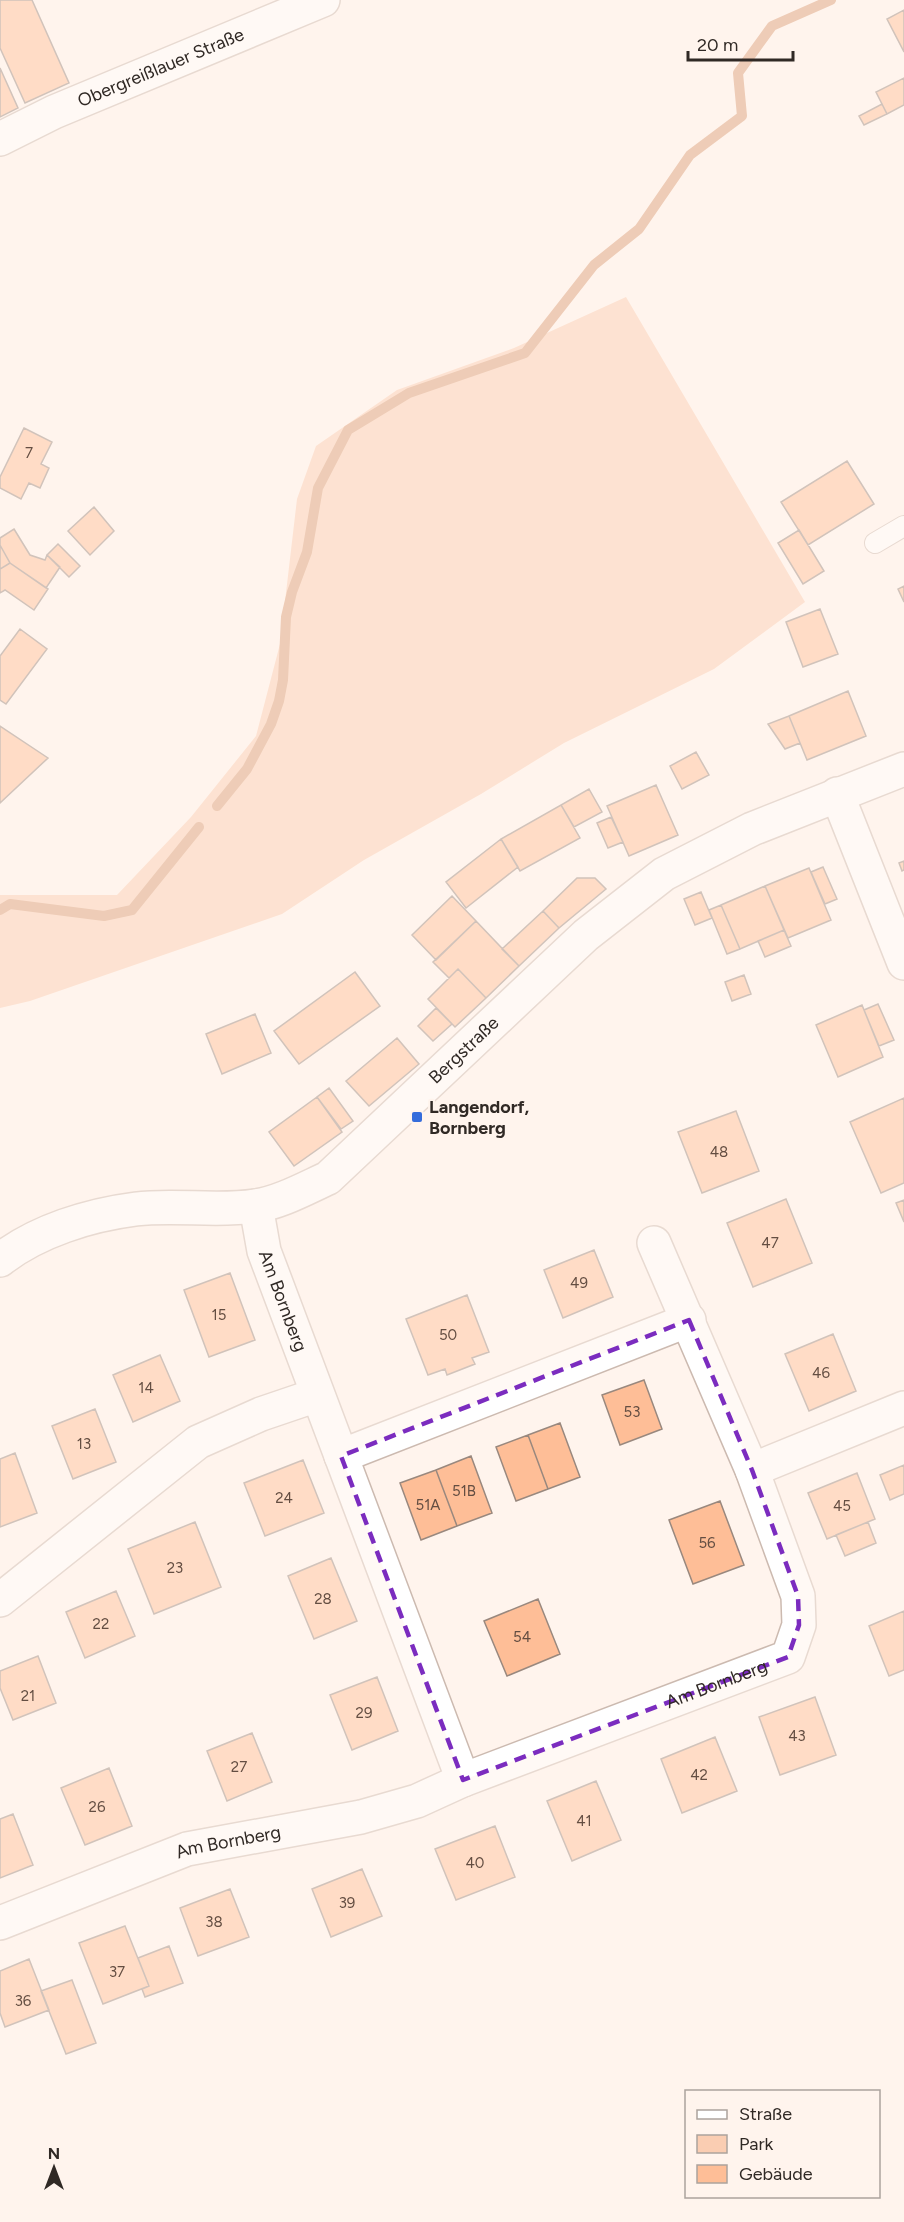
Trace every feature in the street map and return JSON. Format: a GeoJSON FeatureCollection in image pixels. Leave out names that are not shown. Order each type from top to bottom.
{"type":"FeatureCollection","features":[{"type":"Feature","properties":{"kind":"street","name":"Obergreißlauer Straße"},"geometry":{"type":"LineString","coordinates":[[0,139],[54,112],[323,0]]}},
{"type":"Feature","properties":{"kind":"street","name":"Bergstraße"},"geometry":{"type":"LineString","coordinates":[[0,1260],[12,1251],[59,1226],[136,1209],[256,1206],[328,1178],[586,935],[664,874],[752,829],[904,769]]}},
{"type":"Feature","properties":{"kind":"street"},"geometry":{"type":"LineString","coordinates":[[837,794],[904,963]]}},
{"type":"Feature","properties":{"kind":"street","name":"Am Bornberg"},"geometry":{"type":"LineString","coordinates":[[256,1206],[264,1251],[463,1780]]}},
{"type":"Feature","properties":{"kind":"street","name":"Am Bornberg"},"geometry":{"type":"LineString","coordinates":[[0,1923],[187,1849],[361,1817],[417,1801],[463,1780],[788,1657],[799,1625],[798,1596],[752,1470],[654,1243]]}},
{"type":"Feature","properties":{"kind":"street"},"geometry":{"type":"LineString","coordinates":[[341,1456],[689,1320]]}},
{"type":"Feature","properties":{"kind":"street"},"geometry":{"type":"LineString","coordinates":[[0,1600],[198,1442],[261,1414],[317,1395]]}},
{"type":"Feature","properties":{"kind":"street"},"geometry":{"type":"LineString","coordinates":[[752,1470],[895,1412]]}},
{"type":"Feature","properties":{"kind":"lane"},"geometry":{"type":"LineString","coordinates":[[875,543],[904,526]]}},
{"type":"Feature","properties":{"kind":"highlighted area"},"geometry":{"type":"Polygon","coordinates":[[[689,1320],[752,1470],[798,1596],[799,1625],[788,1657],[463,1780],[341,1456],[689,1320]]]}},
{"type":"Feature","properties":{"kind":"green space"},"geometry":{"type":"Polygon","coordinates":[[[626,297],[805,602],[714,669],[564,743],[481,794],[364,860],[282,914],[30,1001],[0,1008],[0,895],[117,895],[191,817],[256,736],[280,644],[297,499],[316,446],[397,390],[514,348],[626,297]]]}},
{"type":"Feature","properties":{"kind":"building"},"geometry":{"type":"Polygon","coordinates":[[[0,0],[32,0],[69,83],[25,103],[0,48],[0,0]]]}},
{"type":"Feature","properties":{"kind":"building"},"geometry":{"type":"Polygon","coordinates":[[[904,10],[904,52],[887,19],[904,10]]]}},
{"type":"Feature","properties":{"kind":"building"},"geometry":{"type":"Polygon","coordinates":[[[0,68],[18,108],[0,117],[0,68]]]}},
{"type":"Feature","properties":{"kind":"building"},"geometry":{"type":"Polygon","coordinates":[[[904,78],[904,105],[887,114],[876,92],[904,78]]]}},
{"type":"Feature","properties":{"kind":"building"},"geometry":{"type":"Polygon","coordinates":[[[882,104],[887,114],[864,125],[859,116],[882,104]]]}},
{"type":"Feature","properties":{"kind":"building"},"geometry":{"type":"Polygon","coordinates":[[[24,428],[52,442],[41,464],[49,468],[40,488],[29,483],[21,499],[0,488],[0,477],[24,428]]]}},
{"type":"Feature","properties":{"kind":"building"},"geometry":{"type":"Polygon","coordinates":[[[847,461],[874,504],[808,545],[781,502],[847,461]]]}},
{"type":"Feature","properties":{"kind":"building"},"geometry":{"type":"Polygon","coordinates":[[[94,507],[114,531],[90,555],[68,531],[94,507]]]}},
{"type":"Feature","properties":{"kind":"building"},"geometry":{"type":"Polygon","coordinates":[[[14,529],[30,555],[45,560],[47,555],[60,567],[46,588],[10,563],[0,545],[0,538],[14,529]]]}},
{"type":"Feature","properties":{"kind":"building"},"geometry":{"type":"Polygon","coordinates":[[[799,530],[824,571],[803,584],[778,543],[799,530]]]}},
{"type":"Feature","properties":{"kind":"building"},"geometry":{"type":"Polygon","coordinates":[[[58,544],[80,566],[69,577],[47,555],[58,544]]]}},
{"type":"Feature","properties":{"kind":"building"},"geometry":{"type":"Polygon","coordinates":[[[0,545],[10,563],[0,569],[0,545]]]}},
{"type":"Feature","properties":{"kind":"building"},"geometry":{"type":"Polygon","coordinates":[[[10,563],[48,589],[34,610],[5,590],[0,593],[0,569],[10,563]]]}},
{"type":"Feature","properties":{"kind":"building"},"geometry":{"type":"Polygon","coordinates":[[[904,586],[904,602],[898,589],[904,586]]]}},
{"type":"Feature","properties":{"kind":"building"},"geometry":{"type":"Polygon","coordinates":[[[820,609],[838,654],[803,667],[786,622],[820,609]]]}},
{"type":"Feature","properties":{"kind":"building"},"geometry":{"type":"Polygon","coordinates":[[[20,629],[47,649],[6,704],[0,700],[0,656],[20,629]]]}},
{"type":"Feature","properties":{"kind":"building"},"geometry":{"type":"Polygon","coordinates":[[[848,691],[866,736],[807,760],[789,716],[848,691]]]}},
{"type":"Feature","properties":{"kind":"building"},"geometry":{"type":"Polygon","coordinates":[[[789,716],[800,743],[785,749],[768,724],[789,716]]]}},
{"type":"Feature","properties":{"kind":"building"},"geometry":{"type":"Polygon","coordinates":[[[0,726],[48,758],[0,803],[0,726]]]}},
{"type":"Feature","properties":{"kind":"building"},"geometry":{"type":"Polygon","coordinates":[[[696,752],[709,775],[682,789],[670,766],[696,752]]]}},
{"type":"Feature","properties":{"kind":"building"},"geometry":{"type":"Polygon","coordinates":[[[656,785],[678,835],[629,856],[607,806],[656,785]]]}},
{"type":"Feature","properties":{"kind":"building"},"geometry":{"type":"Polygon","coordinates":[[[589,789],[602,812],[574,827],[561,805],[589,789]]]}},
{"type":"Feature","properties":{"kind":"building"},"geometry":{"type":"Polygon","coordinates":[[[561,805],[580,838],[520,871],[501,839],[561,805]]]}},
{"type":"Feature","properties":{"kind":"building"},"geometry":{"type":"Polygon","coordinates":[[[611,817],[623,842],[608,848],[597,823],[611,817]]]}},
{"type":"Feature","properties":{"kind":"building"},"geometry":{"type":"Polygon","coordinates":[[[501,839],[518,867],[466,908],[446,882],[501,839]]]}},
{"type":"Feature","properties":{"kind":"building"},"geometry":{"type":"Polygon","coordinates":[[[904,861],[904,870],[902,871],[899,863],[904,861]]]}},
{"type":"Feature","properties":{"kind":"building"},"geometry":{"type":"Polygon","coordinates":[[[823,867],[837,899],[825,904],[811,872],[823,867]]]}},
{"type":"Feature","properties":{"kind":"building"},"geometry":{"type":"Polygon","coordinates":[[[809,868],[831,920],[788,938],[765,886],[809,868]]]}},
{"type":"Feature","properties":{"kind":"building"},"geometry":{"type":"Polygon","coordinates":[[[577,878],[595,878],[606,889],[559,928],[543,911],[577,878]]]}},
{"type":"Feature","properties":{"kind":"building"},"geometry":{"type":"Polygon","coordinates":[[[765,886],[784,930],[740,949],[721,905],[765,886]]]}},
{"type":"Feature","properties":{"kind":"building"},"geometry":{"type":"Polygon","coordinates":[[[701,892],[712,918],[695,925],[684,899],[701,892]]]}},
{"type":"Feature","properties":{"kind":"building"},"geometry":{"type":"Polygon","coordinates":[[[452,896],[476,921],[436,960],[412,935],[452,896]]]}},
{"type":"Feature","properties":{"kind":"building"},"geometry":{"type":"Polygon","coordinates":[[[721,905],[740,949],[727,954],[709,910],[721,905]]]}},
{"type":"Feature","properties":{"kind":"building"},"geometry":{"type":"Polygon","coordinates":[[[543,911],[559,928],[519,966],[502,949],[543,911]]]}},
{"type":"Feature","properties":{"kind":"building"},"geometry":{"type":"Polygon","coordinates":[[[476,921],[519,966],[486,998],[458,969],[449,978],[433,962],[476,921]]]}},
{"type":"Feature","properties":{"kind":"building"},"geometry":{"type":"Polygon","coordinates":[[[784,930],[791,946],[765,957],[758,941],[784,930]]]}},
{"type":"Feature","properties":{"kind":"building"},"geometry":{"type":"Polygon","coordinates":[[[458,969],[486,998],[455,1027],[428,999],[458,969]]]}},
{"type":"Feature","properties":{"kind":"building"},"geometry":{"type":"Polygon","coordinates":[[[355,972],[380,1006],[299,1064],[274,1031],[355,972]]]}},
{"type":"Feature","properties":{"kind":"building"},"geometry":{"type":"Polygon","coordinates":[[[744,975],[751,994],[732,1001],[725,982],[744,975]]]}},
{"type":"Feature","properties":{"kind":"building"},"geometry":{"type":"Polygon","coordinates":[[[878,1004],[894,1040],[879,1046],[864,1010],[878,1004]]]}},
{"type":"Feature","properties":{"kind":"building"},"geometry":{"type":"Polygon","coordinates":[[[862,1005],[883,1057],[838,1077],[816,1025],[862,1005]]]}},
{"type":"Feature","properties":{"kind":"building"},"geometry":{"type":"Polygon","coordinates":[[[436,1008],[452,1024],[433,1041],[418,1026],[436,1008]]]}},
{"type":"Feature","properties":{"kind":"building"},"geometry":{"type":"Polygon","coordinates":[[[255,1014],[271,1053],[222,1074],[206,1034],[255,1014]]]}},
{"type":"Feature","properties":{"kind":"building"},"geometry":{"type":"Polygon","coordinates":[[[397,1038],[419,1064],[369,1106],[346,1081],[397,1038]]]}},
{"type":"Feature","properties":{"kind":"building"},"geometry":{"type":"Polygon","coordinates":[[[329,1088],[353,1121],[341,1129],[317,1097],[329,1088]]]}},
{"type":"Feature","properties":{"kind":"building"},"geometry":{"type":"Polygon","coordinates":[[[317,1097],[342,1132],[294,1166],[269,1132],[317,1097]]]}},
{"type":"Feature","properties":{"kind":"building"},"geometry":{"type":"Polygon","coordinates":[[[904,1098],[904,1183],[881,1193],[850,1122],[904,1098]]]}},
{"type":"Feature","properties":{"kind":"building"},"geometry":{"type":"Polygon","coordinates":[[[736,1111],[759,1171],[702,1193],[678,1132],[736,1111]]]}},
{"type":"Feature","properties":{"kind":"building"},"geometry":{"type":"Polygon","coordinates":[[[786,1199],[812,1263],[753,1287],[727,1223],[786,1199]]]}},
{"type":"Feature","properties":{"kind":"building"},"geometry":{"type":"Polygon","coordinates":[[[904,1200],[904,1222],[896,1203],[904,1200]]]}},
{"type":"Feature","properties":{"kind":"building"},"geometry":{"type":"Polygon","coordinates":[[[594,1250],[613,1297],[563,1318],[544,1270],[594,1250]]]}},
{"type":"Feature","properties":{"kind":"building"},"geometry":{"type":"Polygon","coordinates":[[[230,1273],[255,1340],[209,1357],[184,1290],[230,1273]]]}},
{"type":"Feature","properties":{"kind":"building"},"geometry":{"type":"Polygon","coordinates":[[[467,1295],[489,1352],[472,1358],[475,1364],[447,1375],[445,1369],[428,1375],[406,1319],[467,1295]]]}},
{"type":"Feature","properties":{"kind":"building"},"geometry":{"type":"Polygon","coordinates":[[[833,1334],[856,1391],[809,1411],[785,1354],[833,1334]]]}},
{"type":"Feature","properties":{"kind":"building"},"geometry":{"type":"Polygon","coordinates":[[[160,1355],[180,1401],[133,1422],[113,1375],[160,1355]]]}},
{"type":"Feature","properties":{"kind":"building"},"geometry":{"type":"Polygon","coordinates":[[[644,1380],[662,1429],[620,1445],[602,1395],[644,1380]]]}},
{"type":"Feature","properties":{"kind":"building"},"geometry":{"type":"Polygon","coordinates":[[[95,1409],[116,1462],[73,1479],[52,1426],[95,1409]]]}},
{"type":"Feature","properties":{"kind":"building"},"geometry":{"type":"Polygon","coordinates":[[[560,1423],[580,1477],[548,1489],[528,1435],[560,1423]]]}},
{"type":"Feature","properties":{"kind":"building"},"geometry":{"type":"Polygon","coordinates":[[[528,1435],[548,1489],[516,1501],[496,1447],[528,1435]]]}},
{"type":"Feature","properties":{"kind":"building"},"geometry":{"type":"Polygon","coordinates":[[[15,1453],[37,1513],[0,1527],[0,1459],[15,1453]]]}},
{"type":"Feature","properties":{"kind":"building"},"geometry":{"type":"Polygon","coordinates":[[[471,1456],[492,1513],[457,1526],[436,1470],[471,1456]]]}},
{"type":"Feature","properties":{"kind":"building"},"geometry":{"type":"Polygon","coordinates":[[[303,1460],[324,1513],[265,1536],[244,1483],[303,1460]]]}},
{"type":"Feature","properties":{"kind":"building"},"geometry":{"type":"Polygon","coordinates":[[[904,1465],[904,1494],[890,1500],[880,1475],[904,1465]]]}},
{"type":"Feature","properties":{"kind":"building"},"geometry":{"type":"Polygon","coordinates":[[[436,1470],[457,1526],[421,1540],[400,1483],[436,1470]]]}},
{"type":"Feature","properties":{"kind":"building"},"geometry":{"type":"Polygon","coordinates":[[[857,1473],[875,1519],[827,1539],[808,1493],[857,1473]]]}},
{"type":"Feature","properties":{"kind":"building"},"geometry":{"type":"Polygon","coordinates":[[[720,1501],[744,1565],[693,1584],[669,1520],[720,1501]]]}},
{"type":"Feature","properties":{"kind":"building"},"geometry":{"type":"Polygon","coordinates":[[[195,1522],[221,1587],[154,1614],[128,1549],[195,1522]]]}},
{"type":"Feature","properties":{"kind":"building"},"geometry":{"type":"Polygon","coordinates":[[[868,1522],[876,1543],[845,1556],[836,1535],[868,1522]]]}},
{"type":"Feature","properties":{"kind":"building"},"geometry":{"type":"Polygon","coordinates":[[[331,1558],[357,1621],[314,1639],[288,1576],[331,1558]]]}},
{"type":"Feature","properties":{"kind":"building"},"geometry":{"type":"Polygon","coordinates":[[[116,1591],[135,1636],[85,1658],[66,1612],[116,1591]]]}},
{"type":"Feature","properties":{"kind":"building"},"geometry":{"type":"Polygon","coordinates":[[[538,1599],[560,1654],[507,1676],[484,1621],[538,1599]]]}},
{"type":"Feature","properties":{"kind":"building"},"geometry":{"type":"Polygon","coordinates":[[[904,1611],[904,1670],[889,1676],[869,1626],[904,1611]]]}},
{"type":"Feature","properties":{"kind":"building"},"geometry":{"type":"Polygon","coordinates":[[[38,1656],[56,1703],[13,1720],[0,1688],[0,1671],[38,1656]]]}},
{"type":"Feature","properties":{"kind":"building"},"geometry":{"type":"Polygon","coordinates":[[[377,1677],[398,1731],[352,1750],[330,1695],[377,1677]]]}},
{"type":"Feature","properties":{"kind":"building"},"geometry":{"type":"Polygon","coordinates":[[[815,1697],[836,1755],[780,1775],[759,1717],[815,1697]]]}},
{"type":"Feature","properties":{"kind":"building"},"geometry":{"type":"Polygon","coordinates":[[[252,1733],[272,1782],[227,1801],[207,1751],[252,1733]]]}},
{"type":"Feature","properties":{"kind":"building"},"geometry":{"type":"Polygon","coordinates":[[[715,1737],[737,1791],[682,1813],[661,1759],[715,1737]]]}},
{"type":"Feature","properties":{"kind":"building"},"geometry":{"type":"Polygon","coordinates":[[[109,1768],[132,1826],[85,1845],[61,1788],[109,1768]]]}},
{"type":"Feature","properties":{"kind":"building"},"geometry":{"type":"Polygon","coordinates":[[[596,1781],[621,1840],[572,1861],[547,1801],[596,1781]]]}},
{"type":"Feature","properties":{"kind":"building"},"geometry":{"type":"Polygon","coordinates":[[[13,1814],[33,1865],[0,1878],[0,1819],[13,1814]]]}},
{"type":"Feature","properties":{"kind":"building"},"geometry":{"type":"Polygon","coordinates":[[[495,1826],[515,1877],[456,1900],[435,1849],[495,1826]]]}},
{"type":"Feature","properties":{"kind":"building"},"geometry":{"type":"Polygon","coordinates":[[[362,1869],[382,1916],[331,1937],[312,1889],[362,1869]]]}},
{"type":"Feature","properties":{"kind":"building"},"geometry":{"type":"Polygon","coordinates":[[[230,1889],[249,1937],[198,1956],[180,1908],[230,1889]]]}},
{"type":"Feature","properties":{"kind":"building"},"geometry":{"type":"Polygon","coordinates":[[[125,1926],[149,1986],[103,2004],[79,1943],[125,1926]]]}},
{"type":"Feature","properties":{"kind":"building"},"geometry":{"type":"Polygon","coordinates":[[[169,1946],[183,1983],[145,1997],[142,1989],[149,1986],[138,1958],[169,1946]]]}},
{"type":"Feature","properties":{"kind":"building"},"geometry":{"type":"Polygon","coordinates":[[[29,1959],[49,2010],[5,2027],[0,2013],[0,1971],[29,1959]]]}},
{"type":"Feature","properties":{"kind":"building"},"geometry":{"type":"Polygon","coordinates":[[[72,1980],[96,2043],[66,2054],[41,1991],[72,1980]]]}},
{"type":"Feature","properties":{"kind":"waterway"},"geometry":{"type":"LineString","coordinates":[[217,806],[247,769],[271,724],[283,680],[286,617],[292,592],[307,552],[318,488],[348,430],[409,393],[525,353],[594,265],[639,229],[690,155],[742,116],[738,73],[772,26],[831,0]]}},
{"type":"Feature","properties":{"kind":"waterway"},"geometry":{"type":"LineString","coordinates":[[0,910],[10,904],[104,916],[132,910],[199,827]]}},
{"type":"Feature","properties":{"kind":"place","name":"Langendorf, Bornberg"},"geometry":{"type":"Point","coordinates":[417,1117]}}]}
